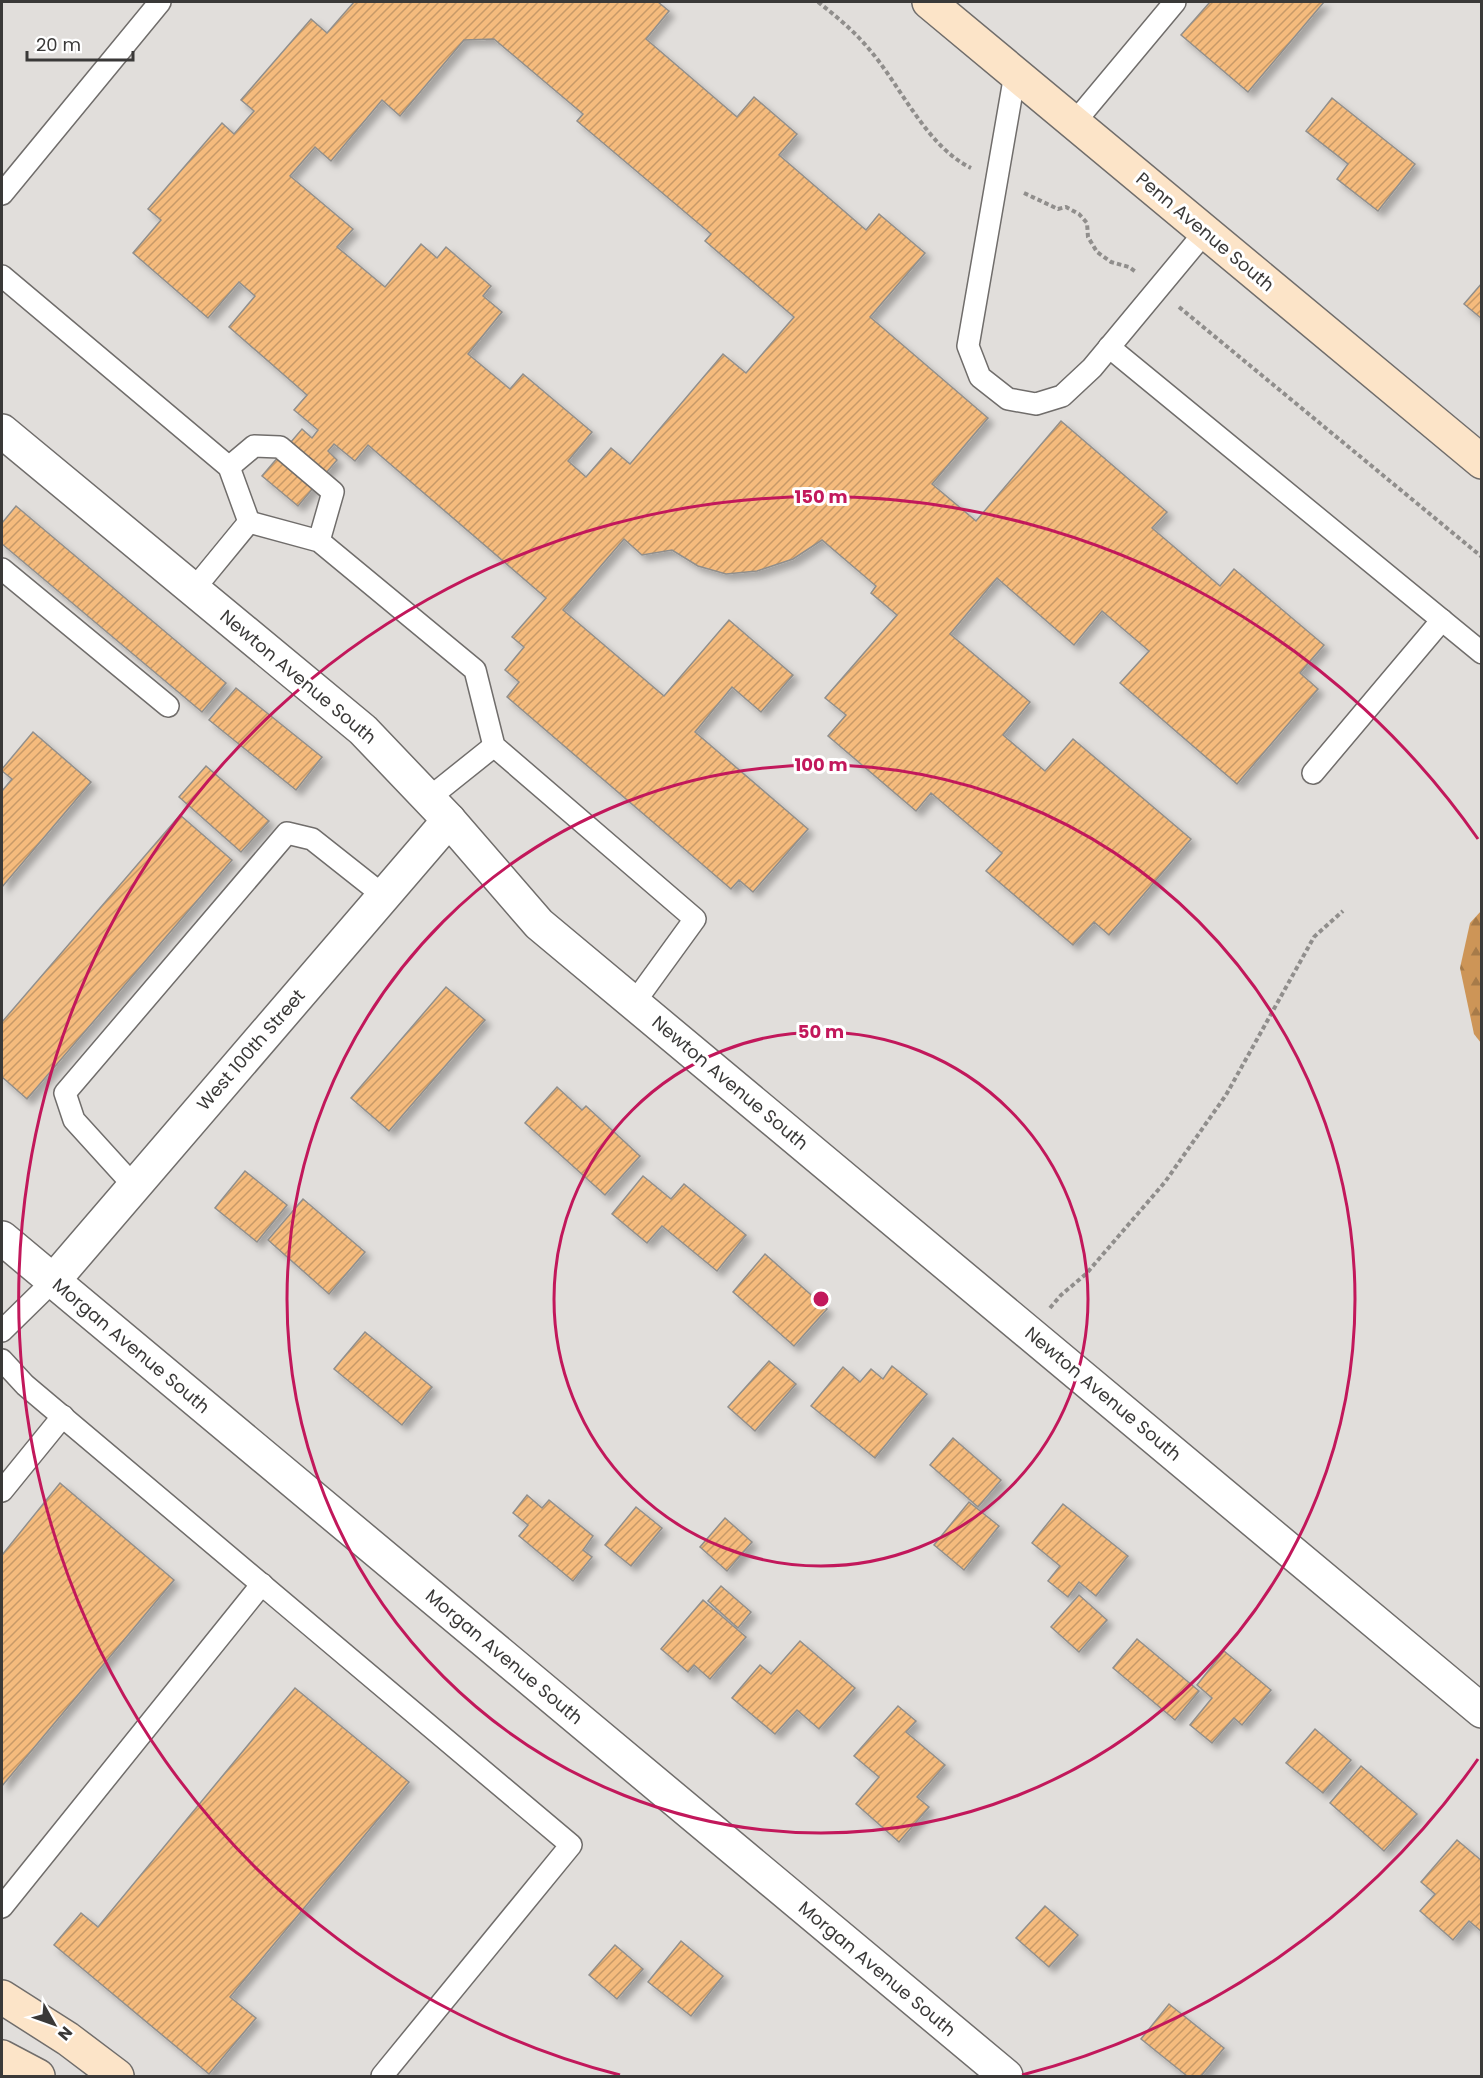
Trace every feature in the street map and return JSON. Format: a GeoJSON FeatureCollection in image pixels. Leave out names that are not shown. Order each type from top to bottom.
{"type":"FeatureCollection","features":[{"type":"Feature","properties":{"kind":"main road","name":"Penn Avenue South"},"geometry":{"type":"LineString","coordinates":[[929,2],[1482,462]]}},
{"type":"Feature","properties":{"kind":"main road"},"geometry":{"type":"LineString","coordinates":[[2,1997],[68,2039],[117,2076]]}},
{"type":"Feature","properties":{"kind":"main road"},"geometry":{"type":"LineString","coordinates":[[2,2057],[38,2076]]}},
{"type":"Feature","properties":{"kind":"street","name":"Newton Avenue South"},"geometry":{"type":"LineString","coordinates":[[2,431],[363,730],[439,809],[539,924],[1482,1711]]}},
{"type":"Feature","properties":{"kind":"street","name":"West 100th Street"},"geometry":{"type":"LineString","coordinates":[[53,1281],[384,896],[439,809]]}},
{"type":"Feature","properties":{"kind":"street","name":"Morgan Avenue South"},"geometry":{"type":"LineString","coordinates":[[2,1238],[1006,2076]]}},
{"type":"Feature","properties":{"kind":"lane"},"geometry":{"type":"LineString","coordinates":[[2,194],[160,2]]}},
{"type":"Feature","properties":{"kind":"lane"},"geometry":{"type":"LineString","coordinates":[[1074,123],[1175,2]]}},
{"type":"Feature","properties":{"kind":"lane"},"geometry":{"type":"LineString","coordinates":[[1015,74],[968,346],[980,377],[1008,399],[1036,404],[1062,396],[1092,369],[1205,232]]}},
{"type":"Feature","properties":{"kind":"lane"},"geometry":{"type":"LineString","coordinates":[[2,276],[229,467],[249,522]]}},
{"type":"Feature","properties":{"kind":"lane"},"geometry":{"type":"LineString","coordinates":[[1109,347],[1482,653]]}},
{"type":"Feature","properties":{"kind":"lane"},"geometry":{"type":"LineString","coordinates":[[229,467],[254,446],[280,447],[333,492],[319,541]]}},
{"type":"Feature","properties":{"kind":"lane"},"geometry":{"type":"LineString","coordinates":[[194,590],[249,522]]}},
{"type":"Feature","properties":{"kind":"lane"},"geometry":{"type":"LineString","coordinates":[[249,522],[319,541],[475,670],[494,746],[695,919],[634,1003]]}},
{"type":"Feature","properties":{"kind":"lane"},"geometry":{"type":"LineString","coordinates":[[2,569],[168,706]]}},
{"type":"Feature","properties":{"kind":"lane"},"geometry":{"type":"LineString","coordinates":[[1313,773],[1442,620]]}},
{"type":"Feature","properties":{"kind":"lane"},"geometry":{"type":"LineString","coordinates":[[439,809],[494,746]]}},
{"type":"Feature","properties":{"kind":"lane"},"geometry":{"type":"LineString","coordinates":[[134,1186],[74,1120],[65,1093],[279,842],[287,833],[312,839],[384,896]]}},
{"type":"Feature","properties":{"kind":"lane"},"geometry":{"type":"LineString","coordinates":[[2,1331],[53,1281]]}},
{"type":"Feature","properties":{"kind":"lane"},"geometry":{"type":"LineString","coordinates":[[2,1360],[25,1385],[571,1845],[382,2076]]}},
{"type":"Feature","properties":{"kind":"lane"},"geometry":{"type":"LineString","coordinates":[[2,1491],[63,1416]]}},
{"type":"Feature","properties":{"kind":"lane"},"geometry":{"type":"LineString","coordinates":[[2,1907],[262,1584]]}},
{"type":"Feature","properties":{"kind":"path"},"geometry":{"type":"LineString","coordinates":[[1029,1333],[1062,1295],[1086,1274],[1165,1182],[1226,1095],[1260,1038],[1314,937],[1344,911]]}},
{"type":"Feature","properties":{"kind":"green space"},"geometry":{"type":"Polygon","coordinates":[[[1481,911],[1481,1043],[1474,1034],[1460,968],[1470,923],[1481,911]]]}},
{"type":"Feature","properties":{"kind":"building"},"geometry":{"type":"Polygon","coordinates":[[[354,2],[658,2],[669,11],[646,39],[737,117],[754,97],[797,134],[779,155],[866,230],[879,214],[925,253],[870,317],[988,418],[932,484],[976,521],[1061,421],[1167,512],[1152,528],[1220,586],[1234,569],[1324,645],[1300,673],[1318,689],[1237,784],[1120,683],[1149,651],[1102,611],[1074,645],[997,578],[950,634],[1030,702],[1003,735],[1045,771],[1073,739],[1191,839],[1109,935],[1094,922],[1073,945],[986,871],[1002,853],[931,793],[916,811],[828,736],[846,715],[825,698],[897,615],[871,593],[876,586],[822,540],[793,559],[757,571],[726,574],[698,566],[672,550],[642,555],[624,539],[563,610],[664,696],[729,620],[793,675],[761,712],[732,687],[695,732],[808,829],[753,892],[739,880],[731,889],[507,697],[519,682],[505,670],[524,647],[512,637],[546,598],[368,445],[355,461],[334,444],[328,451],[337,460],[298,506],[262,476],[302,429],[312,438],[318,430],[294,410],[307,395],[229,327],[255,296],[239,282],[208,318],[133,253],[161,220],[148,209],[222,123],[234,134],[254,111],[241,100],[311,19],[327,33],[354,2]],[[494,39],[464,40],[400,116],[382,100],[331,161],[315,147],[290,176],[353,229],[337,247],[385,287],[421,244],[437,258],[446,247],[491,286],[483,296],[502,312],[468,354],[510,389],[523,374],[592,432],[568,461],[586,477],[611,448],[630,464],[723,354],[746,373],[794,317],[705,241],[711,234],[577,121],[583,114],[494,39]]]}},
{"type":"Feature","properties":{"kind":"building"},"geometry":{"type":"Polygon","coordinates":[[[1210,2],[1324,2],[1248,92],[1181,35],[1210,2]]]}},
{"type":"Feature","properties":{"kind":"building"},"geometry":{"type":"Polygon","coordinates":[[[1332,98],[1415,164],[1378,211],[1337,179],[1348,164],[1306,131],[1332,98]]]}},
{"type":"Feature","properties":{"kind":"building"},"geometry":{"type":"Polygon","coordinates":[[[1482,283],[1482,319],[1464,304],[1482,283]]]}},
{"type":"Feature","properties":{"kind":"building"},"geometry":{"type":"Polygon","coordinates":[[[16,506],[226,683],[202,712],[2,544],[2,523],[16,506]]]}},
{"type":"Feature","properties":{"kind":"building"},"geometry":{"type":"Polygon","coordinates":[[[236,688],[322,757],[296,790],[209,720],[236,688]]]}},
{"type":"Feature","properties":{"kind":"building"},"geometry":{"type":"Polygon","coordinates":[[[33,732],[91,782],[2,887],[2,791],[12,779],[2,769],[33,732]]]}},
{"type":"Feature","properties":{"kind":"building"},"geometry":{"type":"Polygon","coordinates":[[[206,766],[269,821],[241,852],[179,797],[206,766]]]}},
{"type":"Feature","properties":{"kind":"building"},"geometry":{"type":"Polygon","coordinates":[[[180,815],[232,860],[27,1099],[2,1077],[2,1022],[180,815]]]}},
{"type":"Feature","properties":{"kind":"building"},"geometry":{"type":"Polygon","coordinates":[[[446,987],[485,1020],[389,1131],[351,1098],[446,987]]]}},
{"type":"Feature","properties":{"kind":"building"},"geometry":{"type":"Polygon","coordinates":[[[557,1087],[582,1110],[586,1106],[640,1156],[605,1195],[525,1123],[557,1087]]]}},
{"type":"Feature","properties":{"kind":"building"},"geometry":{"type":"Polygon","coordinates":[[[245,1171],[287,1205],[257,1242],[215,1208],[245,1171]]]}},
{"type":"Feature","properties":{"kind":"building"},"geometry":{"type":"Polygon","coordinates":[[[643,1176],[671,1199],[684,1184],[746,1235],[717,1271],[662,1226],[647,1243],[612,1214],[643,1176]]]}},
{"type":"Feature","properties":{"kind":"building"},"geometry":{"type":"Polygon","coordinates":[[[303,1199],[365,1252],[329,1294],[268,1240],[303,1199]]]}},
{"type":"Feature","properties":{"kind":"building"},"geometry":{"type":"Polygon","coordinates":[[[765,1254],[827,1309],[794,1346],[733,1292],[765,1254]]]}},
{"type":"Feature","properties":{"kind":"building"},"geometry":{"type":"Polygon","coordinates":[[[365,1332],[432,1387],[402,1425],[334,1369],[365,1332]]]}},
{"type":"Feature","properties":{"kind":"building"},"geometry":{"type":"Polygon","coordinates":[[[769,1361],[796,1384],[755,1431],[728,1407],[769,1361]]]}},
{"type":"Feature","properties":{"kind":"building"},"geometry":{"type":"Polygon","coordinates":[[[892,1366],[927,1394],[875,1458],[811,1406],[843,1367],[860,1382],[871,1369],[883,1379],[892,1366]]]}},
{"type":"Feature","properties":{"kind":"building"},"geometry":{"type":"Polygon","coordinates":[[[953,1438],[1001,1480],[978,1507],[930,1465],[953,1438]]]}},
{"type":"Feature","properties":{"kind":"building"},"geometry":{"type":"Polygon","coordinates":[[[60,1483],[174,1580],[2,1786],[2,1555],[60,1483]]]}},
{"type":"Feature","properties":{"kind":"building"},"geometry":{"type":"Polygon","coordinates":[[[527,1495],[542,1508],[549,1500],[593,1536],[583,1550],[592,1557],[573,1581],[519,1536],[528,1525],[513,1513],[527,1495]]]}},
{"type":"Feature","properties":{"kind":"building"},"geometry":{"type":"Polygon","coordinates":[[[969,1502],[999,1526],[964,1570],[934,1545],[969,1502]]]}},
{"type":"Feature","properties":{"kind":"building"},"geometry":{"type":"Polygon","coordinates":[[[1063,1504],[1128,1556],[1096,1596],[1079,1582],[1068,1597],[1048,1581],[1060,1566],[1032,1543],[1063,1504]]]}},
{"type":"Feature","properties":{"kind":"building"},"geometry":{"type":"Polygon","coordinates":[[[636,1507],[662,1528],[631,1566],[605,1545],[636,1507]]]}},
{"type":"Feature","properties":{"kind":"building"},"geometry":{"type":"Polygon","coordinates":[[[725,1518],[752,1542],[727,1571],[700,1547],[725,1518]]]}},
{"type":"Feature","properties":{"kind":"building"},"geometry":{"type":"Polygon","coordinates":[[[721,1586],[751,1612],[738,1628],[708,1601],[721,1586]]]}},
{"type":"Feature","properties":{"kind":"building"},"geometry":{"type":"Polygon","coordinates":[[[1079,1595],[1107,1620],[1079,1652],[1051,1627],[1079,1595]]]}},
{"type":"Feature","properties":{"kind":"building"},"geometry":{"type":"Polygon","coordinates":[[[703,1600],[746,1637],[710,1679],[694,1665],[688,1672],[661,1649],[703,1600]]]}},
{"type":"Feature","properties":{"kind":"building"},"geometry":{"type":"Polygon","coordinates":[[[1137,1639],[1199,1691],[1175,1720],[1113,1668],[1137,1639]]]}},
{"type":"Feature","properties":{"kind":"building"},"geometry":{"type":"Polygon","coordinates":[[[800,1641],[855,1688],[819,1729],[797,1710],[775,1734],[732,1698],[760,1665],[771,1674],[800,1641]]]}},
{"type":"Feature","properties":{"kind":"building"},"geometry":{"type":"Polygon","coordinates":[[[1224,1651],[1271,1690],[1242,1725],[1234,1718],[1212,1743],[1190,1725],[1212,1698],[1197,1685],[1224,1651]]]}},
{"type":"Feature","properties":{"kind":"building"},"geometry":{"type":"Polygon","coordinates":[[[295,1688],[409,1782],[230,1997],[256,2018],[209,2074],[54,1945],[81,1913],[98,1927],[295,1688]]]}},
{"type":"Feature","properties":{"kind":"building"},"geometry":{"type":"Polygon","coordinates":[[[898,1706],[916,1721],[906,1732],[945,1765],[917,1797],[929,1807],[899,1842],[856,1804],[879,1777],[854,1756],[898,1706]]]}},
{"type":"Feature","properties":{"kind":"building"},"geometry":{"type":"Polygon","coordinates":[[[1315,1729],[1351,1760],[1323,1793],[1286,1763],[1315,1729]]]}},
{"type":"Feature","properties":{"kind":"building"},"geometry":{"type":"Polygon","coordinates":[[[1361,1766],[1417,1814],[1384,1851],[1330,1803],[1361,1766]]]}},
{"type":"Feature","properties":{"kind":"building"},"geometry":{"type":"Polygon","coordinates":[[[1457,1840],[1482,1861],[1482,1932],[1469,1921],[1453,1940],[1420,1911],[1435,1894],[1421,1882],[1457,1840]]]}},
{"type":"Feature","properties":{"kind":"building"},"geometry":{"type":"Polygon","coordinates":[[[1045,1906],[1078,1935],[1049,1967],[1016,1938],[1045,1906]]]}},
{"type":"Feature","properties":{"kind":"building"},"geometry":{"type":"Polygon","coordinates":[[[681,1941],[723,1976],[691,2016],[648,1982],[681,1941]]]}},
{"type":"Feature","properties":{"kind":"building"},"geometry":{"type":"Polygon","coordinates":[[[615,1945],[643,1969],[617,1999],[589,1975],[615,1945]]]}},
{"type":"Feature","properties":{"kind":"building"},"geometry":{"type":"Polygon","coordinates":[[[1169,2004],[1224,2048],[1201,2076],[1187,2076],[1141,2039],[1169,2004]]]}}]}
